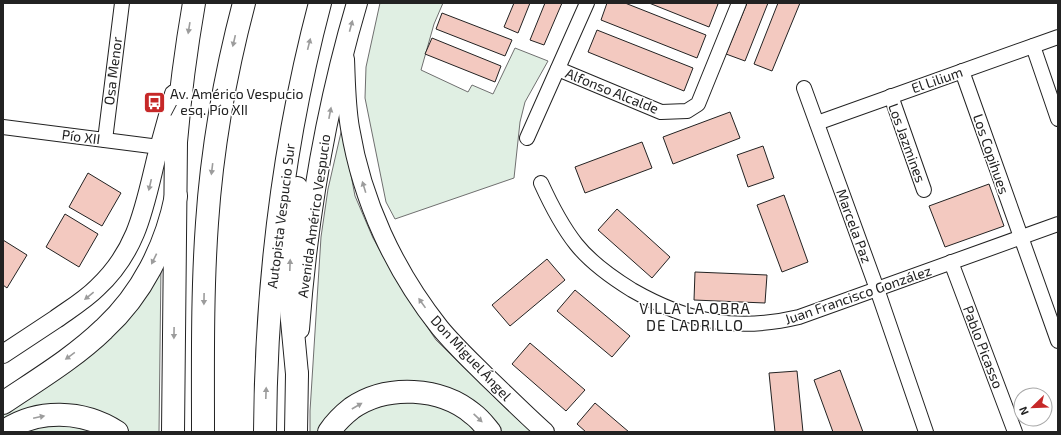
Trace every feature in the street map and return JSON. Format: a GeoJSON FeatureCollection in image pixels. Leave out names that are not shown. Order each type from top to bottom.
{"type":"FeatureCollection","features":[{"type":"Feature","properties":{"kind":"main road"},"geometry":{"type":"LineString","coordinates":[[174,432],[176,142],[185,53],[194,3]]}},
{"type":"Feature","properties":{"kind":"main road"},"geometry":{"type":"LineString","coordinates":[[203,432],[205,275],[209,200],[221,106],[244,3]]}},
{"type":"Feature","properties":{"kind":"main road","name":"Autopista Vespucio Sur"},"geometry":{"type":"LineString","coordinates":[[265,432],[269,319],[274,258],[284,173],[301,82],[320,3]]}},
{"type":"Feature","properties":{"kind":"main road","name":"Avenida Américo Vespucio"},"geometry":{"type":"LineString","coordinates":[[296,432],[296,374],[313,207],[331,105],[357,3]]}},
{"type":"Feature","properties":{"kind":"main road"},"geometry":{"type":"LineString","coordinates":[[296,374],[290,273],[299,156],[301,82]]}},
{"type":"Feature","properties":{"kind":"main road"},"geometry":{"type":"LineString","coordinates":[[3,403],[82,348],[105,329],[124,308],[139,287],[155,259],[168,228],[176,196]]}},
{"type":"Feature","properties":{"kind":"main road"},"geometry":{"type":"LineString","coordinates":[[328,432],[344,414],[363,402],[385,394],[412,392],[440,396],[454,402],[474,414],[490,432]]}},
{"type":"Feature","properties":{"kind":"main road"},"geometry":{"type":"LineString","coordinates":[[3,432],[18,423],[30,419],[60,415],[89,419],[103,424],[116,432]]}},
{"type":"Feature","properties":{"kind":"street","name":"Osa Menor"},"geometry":{"type":"LineString","coordinates":[[105,140],[122,3]]}},
{"type":"Feature","properties":{"kind":"street"},"geometry":{"type":"LineString","coordinates":[[527,138],[587,3]]}},
{"type":"Feature","properties":{"kind":"street","name":"Alfonso Alcalde"},"geometry":{"type":"LineString","coordinates":[[558,69],[661,112],[687,111],[698,104],[739,3]]}},
{"type":"Feature","properties":{"kind":"street","name":"El Lilium"},"geometry":{"type":"LineString","coordinates":[[817,122],[1058,37]]}},
{"type":"Feature","properties":{"kind":"street"},"geometry":{"type":"LineString","coordinates":[[1034,46],[1058,119]]}},
{"type":"Feature","properties":{"kind":"street","name":"Don Miguel Ángel"},"geometry":{"type":"LineString","coordinates":[[345,48],[350,128],[355,154],[370,204],[391,252],[419,300],[441,329],[545,432]]}},
{"type":"Feature","properties":{"kind":"street"},"geometry":{"type":"LineString","coordinates":[[3,354],[85,299],[102,284],[117,266],[128,249],[144,212],[159,147],[185,53]]}},
{"type":"Feature","properties":{"kind":"street","name":"Los Copihues"},"geometry":{"type":"LineString","coordinates":[[962,71],[1058,341]]}},
{"type":"Feature","properties":{"kind":"street","name":"Marcela Paz"},"geometry":{"type":"LineString","coordinates":[[804,88],[877,289],[926,432]]}},
{"type":"Feature","properties":{"kind":"street","name":"Los Jazmines"},"geometry":{"type":"LineString","coordinates":[[891,96],[924,190]]}},
{"type":"Feature","properties":{"kind":"street","name":"Pío XII"},"geometry":{"type":"LineString","coordinates":[[3,127],[159,147]]}},
{"type":"Feature","properties":{"kind":"street","name":"Juan Francisco González"},"geometry":{"type":"LineString","coordinates":[[541,183],[550,204],[567,233],[600,268],[643,296],[683,314],[701,319],[738,324],[779,322],[799,317],[1058,224]]}},
{"type":"Feature","properties":{"kind":"street","name":"Pablo Picasso"},"geometry":{"type":"LineString","coordinates":[[951,262],[1015,432]]}},
{"type":"Feature","properties":{"kind":"green space"},"geometry":{"type":"Polygon","coordinates":[[[380,3],[443,3],[434,24],[421,70],[468,92],[472,85],[493,94],[515,48],[548,61],[525,102],[520,122],[514,178],[395,219],[386,202],[365,98],[366,67],[380,3]]]}},
{"type":"Feature","properties":{"kind":"green space"},"geometry":{"type":"Polygon","coordinates":[[[342,128],[355,196],[373,238],[398,283],[436,340],[517,419],[533,432],[310,432],[321,237],[328,189],[342,128]]]}},
{"type":"Feature","properties":{"kind":"green space"},"geometry":{"type":"Polygon","coordinates":[[[161,266],[159,432],[3,432],[3,412],[161,266]]]}},
{"type":"Feature","properties":{"kind":"building"},"geometry":{"type":"Polygon","coordinates":[[[514,3],[530,3],[518,33],[504,27],[514,3]]]}},
{"type":"Feature","properties":{"kind":"building"},"geometry":{"type":"Polygon","coordinates":[[[545,3],[562,3],[544,45],[530,40],[545,3]]]}},
{"type":"Feature","properties":{"kind":"building"},"geometry":{"type":"Polygon","coordinates":[[[607,3],[625,3],[706,35],[697,58],[601,20],[607,3]]]}},
{"type":"Feature","properties":{"kind":"building"},"geometry":{"type":"Polygon","coordinates":[[[649,3],[715,3],[718,4],[709,27],[649,3]]]}},
{"type":"Feature","properties":{"kind":"building"},"geometry":{"type":"Polygon","coordinates":[[[747,3],[768,3],[745,61],[726,54],[747,3]]]}},
{"type":"Feature","properties":{"kind":"building"},"geometry":{"type":"Polygon","coordinates":[[[778,3],[800,3],[772,71],[754,64],[778,3]]]}},
{"type":"Feature","properties":{"kind":"building"},"geometry":{"type":"Polygon","coordinates":[[[442,13],[512,40],[505,56],[436,29],[442,13]]]}},
{"type":"Feature","properties":{"kind":"building"},"geometry":{"type":"Polygon","coordinates":[[[597,30],[693,68],[684,91],[588,52],[597,30]]]}},
{"type":"Feature","properties":{"kind":"building"},"geometry":{"type":"Polygon","coordinates":[[[432,38],[501,66],[495,82],[425,54],[432,38]]]}},
{"type":"Feature","properties":{"kind":"building"},"geometry":{"type":"Polygon","coordinates":[[[730,112],[740,138],[673,164],[663,137],[730,112]]]}},
{"type":"Feature","properties":{"kind":"building"},"geometry":{"type":"Polygon","coordinates":[[[642,142],[652,168],[585,193],[575,167],[642,142]]]}},
{"type":"Feature","properties":{"kind":"building"},"geometry":{"type":"Polygon","coordinates":[[[763,146],[774,178],[748,187],[737,155],[763,146]]]}},
{"type":"Feature","properties":{"kind":"building"},"geometry":{"type":"Polygon","coordinates":[[[88,173],[121,193],[102,226],[69,207],[88,173]]]}},
{"type":"Feature","properties":{"kind":"building"},"geometry":{"type":"Polygon","coordinates":[[[989,184],[1004,226],[945,247],[929,206],[989,184]]]}},
{"type":"Feature","properties":{"kind":"building"},"geometry":{"type":"Polygon","coordinates":[[[784,195],[808,262],[782,272],[757,205],[784,195]]]}},
{"type":"Feature","properties":{"kind":"building"},"geometry":{"type":"Polygon","coordinates":[[[617,209],[670,257],[652,278],[598,230],[617,209]]]}},
{"type":"Feature","properties":{"kind":"building"},"geometry":{"type":"Polygon","coordinates":[[[65,214],[98,234],[79,267],[46,247],[65,214]]]}},
{"type":"Feature","properties":{"kind":"building"},"geometry":{"type":"Polygon","coordinates":[[[3,240],[27,255],[7,288],[3,285],[3,240]]]}},
{"type":"Feature","properties":{"kind":"building"},"geometry":{"type":"Polygon","coordinates":[[[547,259],[565,280],[510,326],[492,305],[547,259]]]}},
{"type":"Feature","properties":{"kind":"building"},"geometry":{"type":"Polygon","coordinates":[[[695,272],[767,275],[765,303],[694,300],[695,272]]]}},
{"type":"Feature","properties":{"kind":"building"},"geometry":{"type":"Polygon","coordinates":[[[575,290],[630,336],[612,357],[557,311],[575,290]]]}},
{"type":"Feature","properties":{"kind":"building"},"geometry":{"type":"Polygon","coordinates":[[[530,343],[585,390],[566,411],[512,364],[530,343]]]}},
{"type":"Feature","properties":{"kind":"building"},"geometry":{"type":"Polygon","coordinates":[[[840,370],[863,432],[833,432],[814,380],[840,370]]]}},
{"type":"Feature","properties":{"kind":"building"},"geometry":{"type":"Polygon","coordinates":[[[797,371],[803,432],[775,432],[769,373],[797,371]]]}},
{"type":"Feature","properties":{"kind":"building"},"geometry":{"type":"Polygon","coordinates":[[[595,403],[629,432],[586,432],[577,424],[595,403]]]}},
{"type":"Feature","properties":{"kind":"place","name":"Av. Américo Vespucio / esq. Pío XII"},"geometry":{"type":"Point","coordinates":[154,102]}},
{"type":"Feature","properties":{"kind":"district","name":"VILLA LA OBRA DE LADRILLO"},"geometry":{"type":"Point","coordinates":[695,318]}}]}
